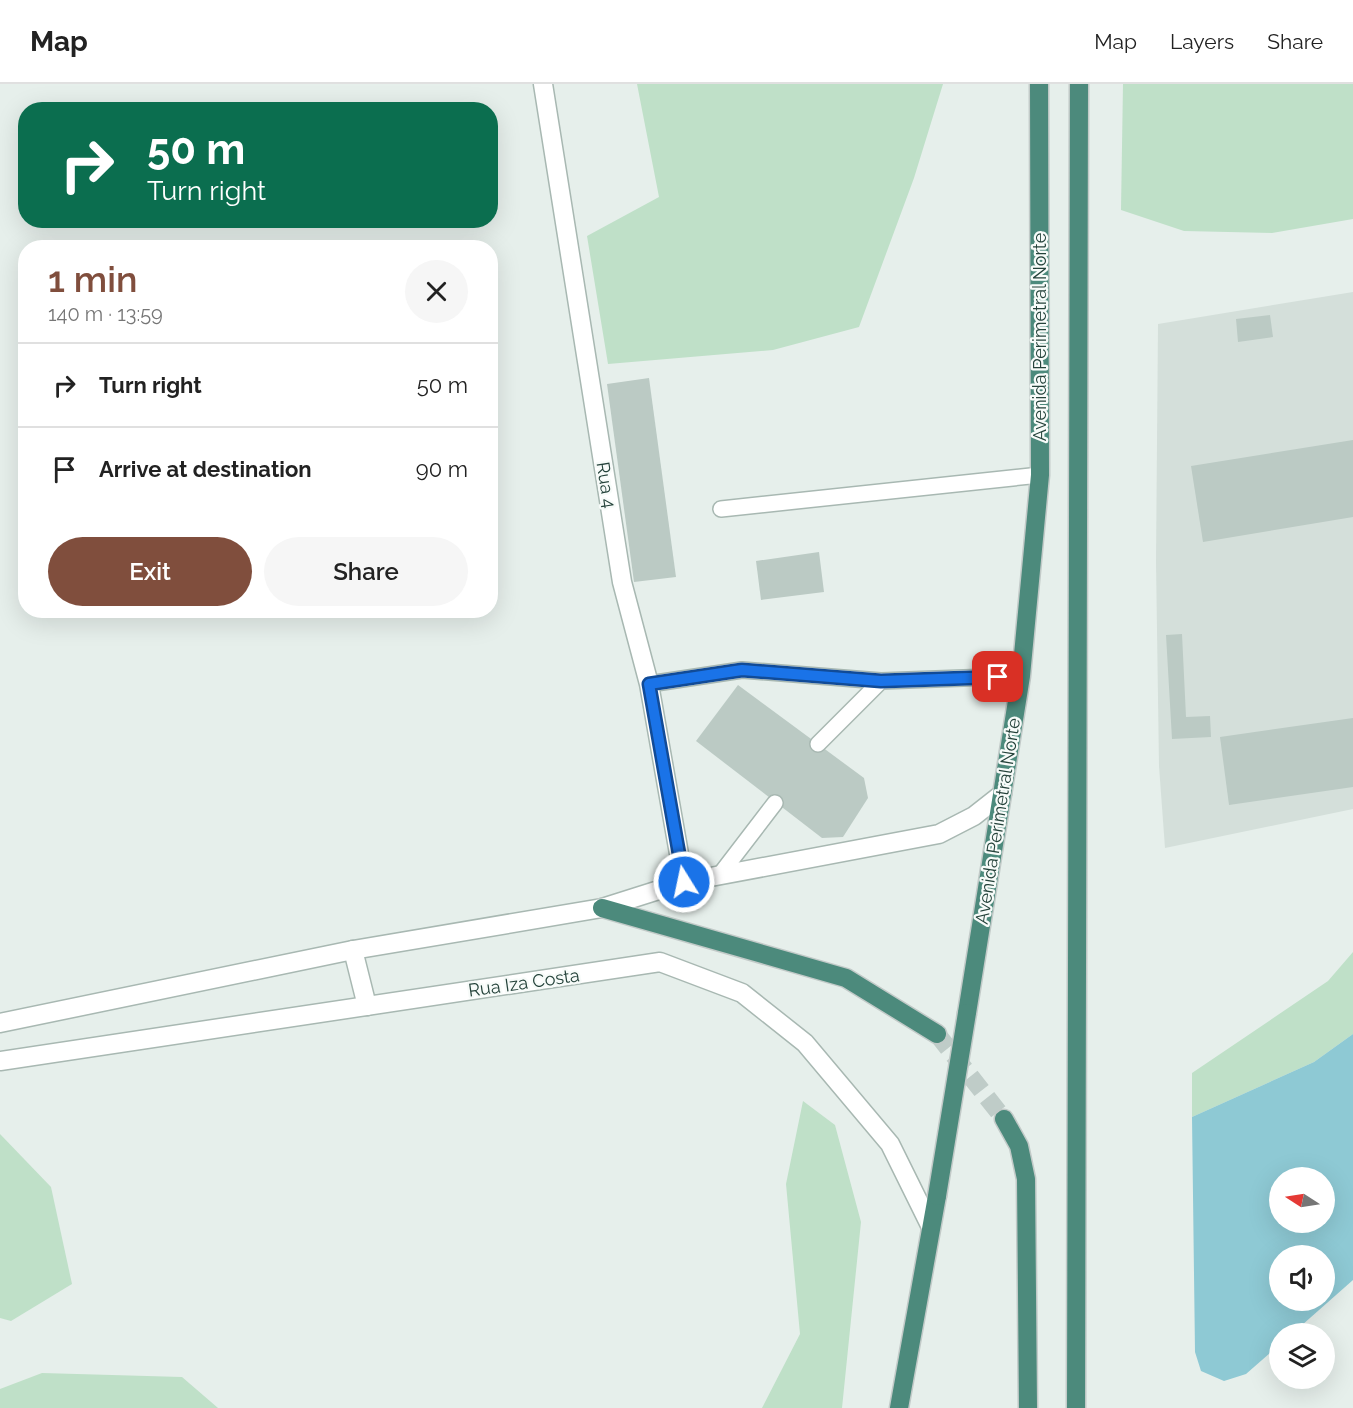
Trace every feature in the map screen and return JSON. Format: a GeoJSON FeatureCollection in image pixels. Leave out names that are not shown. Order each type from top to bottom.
{"type":"FeatureCollection","features":[{"type":"Feature","properties":{"kind":"highway","name":"Avenida Perimetral Norte"},"geometry":{"type":"LineString","coordinates":[[899,1408],[932,1227],[1022,676],[1040,475],[1039,84]]}},
{"type":"Feature","properties":{"kind":"highway"},"geometry":{"type":"LineString","coordinates":[[1076,1408],[1078,84]]}},
{"type":"Feature","properties":{"kind":"highway"},"geometry":{"type":"LineString","coordinates":[[602,908],[846,978],[938,1034]]}},
{"type":"Feature","properties":{"kind":"highway"},"geometry":{"type":"LineString","coordinates":[[1004,1119],[1019,1146],[1026,1179],[1028,1408]]}},
{"type":"Feature","properties":{"kind":"street","name":"Rua 4"},"geometry":{"type":"LineString","coordinates":[[543,84],[622,582],[649,684],[684,882]]}},
{"type":"Feature","properties":{"kind":"street"},"geometry":{"type":"LineString","coordinates":[[0,1023],[353,950],[602,908],[684,882],[939,834],[974,816],[1002,794]]}},
{"type":"Feature","properties":{"kind":"street"},"geometry":{"type":"LineString","coordinates":[[353,950],[367,1006]]}},
{"type":"Feature","properties":{"kind":"street","name":"Rua Iza Costa"},"geometry":{"type":"LineString","coordinates":[[0,1061],[660,962],[742,993],[805,1043],[890,1144],[932,1227]]}},
{"type":"Feature","properties":{"kind":"lane"},"geometry":{"type":"LineString","coordinates":[[721,509],[1040,475]]}},
{"type":"Feature","properties":{"kind":"lane"},"geometry":{"type":"LineString","coordinates":[[649,684],[742,670],[881,681],[1022,676]]}},
{"type":"Feature","properties":{"kind":"lane"},"geometry":{"type":"LineString","coordinates":[[818,744],[881,681]]}},
{"type":"Feature","properties":{"kind":"lane"},"geometry":{"type":"LineString","coordinates":[[719,876],[775,803]]}},
{"type":"Feature","properties":{"kind":"shaded area"},"geometry":{"type":"Polygon","coordinates":[[[1353,292],[1353,809],[1165,848],[1159,766],[1156,562],[1158,324],[1353,292]]]}},
{"type":"Feature","properties":{"kind":"green space"},"geometry":{"type":"Polygon","coordinates":[[[637,84],[943,84],[914,178],[859,327],[773,350],[608,364],[587,236],[659,197],[637,84]]]}},
{"type":"Feature","properties":{"kind":"green space"},"geometry":{"type":"Polygon","coordinates":[[[1123,84],[1353,84],[1353,219],[1272,233],[1184,231],[1121,210],[1123,84]]]}},
{"type":"Feature","properties":{"kind":"green space"},"geometry":{"type":"Polygon","coordinates":[[[1353,952],[1353,1034],[1314,1062],[1192,1117],[1192,1073],[1328,981],[1353,952]]]}},
{"type":"Feature","properties":{"kind":"green space"},"geometry":{"type":"Polygon","coordinates":[[[803,1101],[835,1125],[861,1222],[842,1408],[762,1408],[800,1334],[786,1184],[803,1101]]]}},
{"type":"Feature","properties":{"kind":"green space"},"geometry":{"type":"Polygon","coordinates":[[[0,1134],[51,1187],[72,1284],[11,1321],[0,1318],[0,1134]]]}},
{"type":"Feature","properties":{"kind":"green space"},"geometry":{"type":"Polygon","coordinates":[[[42,1373],[182,1377],[218,1408],[0,1408],[0,1389],[42,1373]]]}},
{"type":"Feature","properties":{"kind":"water"},"geometry":{"type":"Polygon","coordinates":[[[1353,1034],[1353,1280],[1335,1296],[1335,1245],[1269,1245],[1269,1311],[1318,1311],[1304,1323],[1269,1323],[1269,1354],[1246,1374],[1224,1381],[1201,1371],[1195,1352],[1192,1117],[1314,1062],[1353,1034]]]}},
{"type":"Feature","properties":{"kind":"building"},"geometry":{"type":"Polygon","coordinates":[[[1270,315],[1273,337],[1238,342],[1236,319],[1270,315]]]}},
{"type":"Feature","properties":{"kind":"building"},"geometry":{"type":"Polygon","coordinates":[[[649,378],[676,577],[634,582],[607,384],[649,378]]]}},
{"type":"Feature","properties":{"kind":"building"},"geometry":{"type":"Polygon","coordinates":[[[1353,440],[1353,517],[1203,542],[1191,466],[1353,440]]]}},
{"type":"Feature","properties":{"kind":"building"},"geometry":{"type":"Polygon","coordinates":[[[819,552],[824,592],[761,600],[756,561],[819,552]]]}},
{"type":"Feature","properties":{"kind":"building"},"geometry":{"type":"Polygon","coordinates":[[[1182,634],[1186,717],[1210,716],[1211,737],[1172,739],[1166,635],[1182,634]]]}},
{"type":"Feature","properties":{"kind":"building"},"geometry":{"type":"Polygon","coordinates":[[[738,685],[864,778],[868,798],[843,837],[822,838],[696,741],[738,685]]]}},
{"type":"Feature","properties":{"kind":"building"},"geometry":{"type":"Polygon","coordinates":[[[1353,718],[1353,787],[1229,805],[1220,737],[1353,718]]]}},
{"type":"Feature","properties":{"kind":"tunnel"},"geometry":{"type":"LineString","coordinates":[[937,1034],[1004,1119]]}},
{"type":"Feature","properties":{"kind":"route"},"geometry":{"type":"LineString","coordinates":[[684,882],[649,684],[742,670],[881,681],[928,677],[998,677]]}}]}
